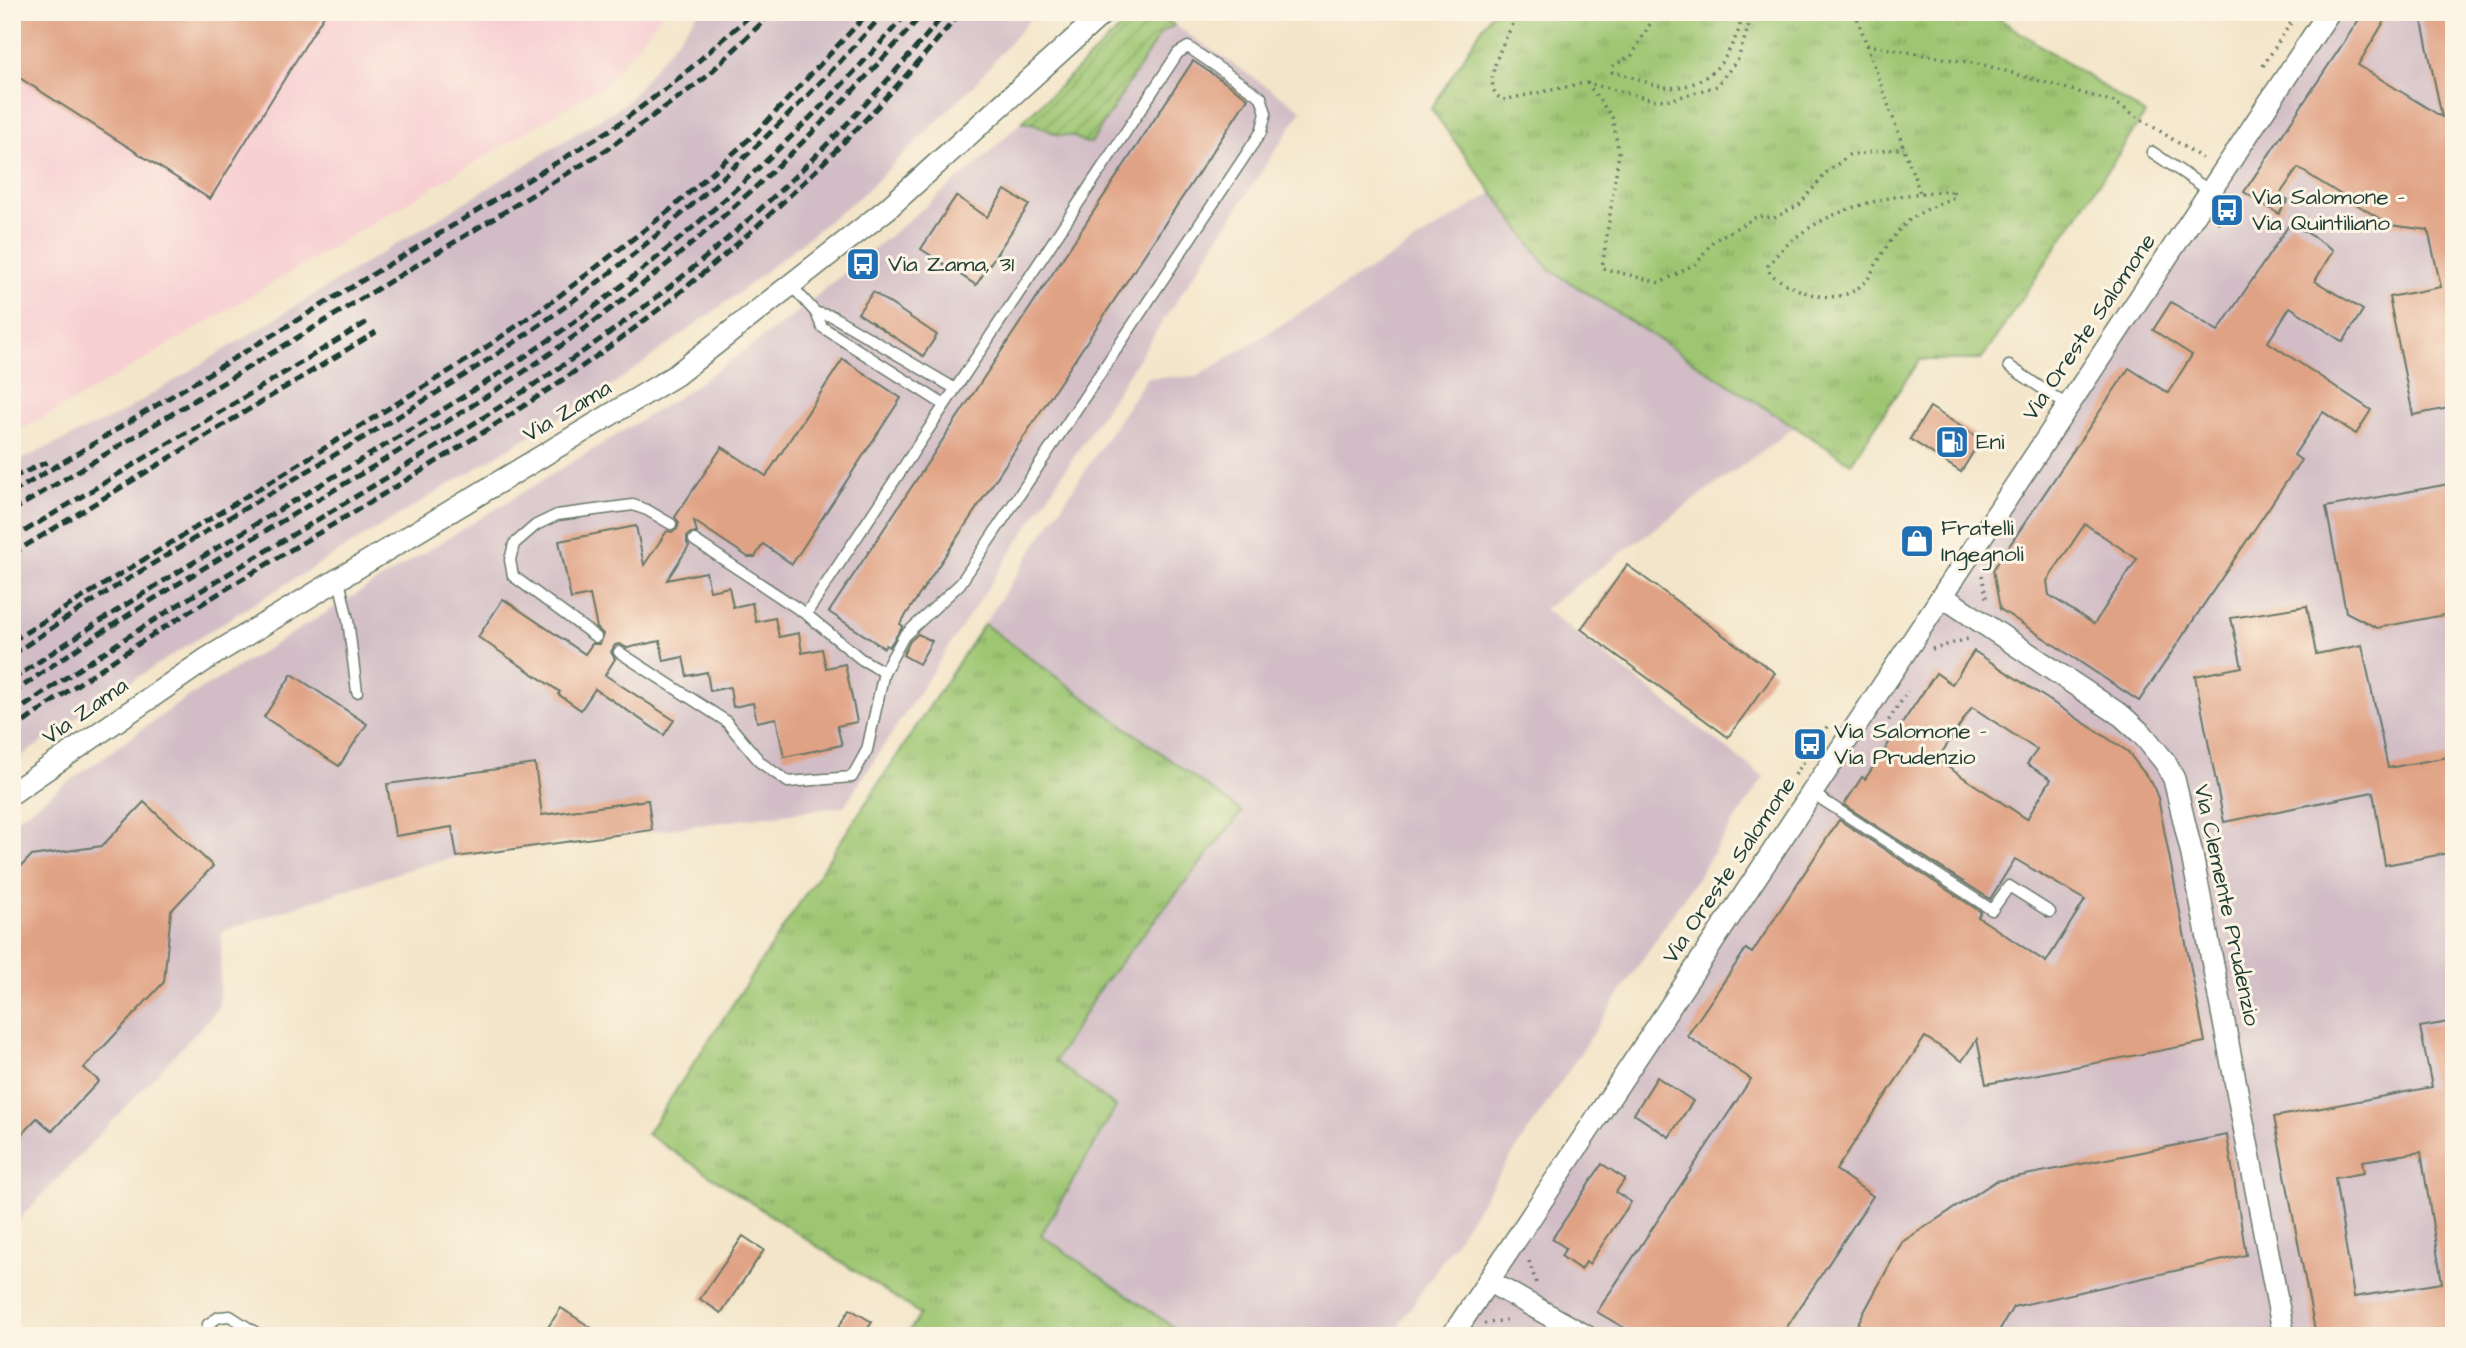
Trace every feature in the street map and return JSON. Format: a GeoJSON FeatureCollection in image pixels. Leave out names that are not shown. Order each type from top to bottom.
{"type":"FeatureCollection","features":[{"type":"Feature","properties":{"kind":"street","name":"Via Zama"},"geometry":{"type":"LineString","coordinates":[[12,793],[208,658],[676,375],[887,209],[1104,12]]}},
{"type":"Feature","properties":{"kind":"street","name":"Via Oreste Salomone"},"geometry":{"type":"LineString","coordinates":[[1452,1336],[2329,12]]}},
{"type":"Feature","properties":{"kind":"street","name":"Via Clemente Prudenzio"},"geometry":{"type":"LineString","coordinates":[[1942,596],[2122,716],[2155,748],[2174,779],[2193,863],[2284,1336]]}},
{"type":"Feature","properties":{"kind":"street"},"geometry":{"type":"LineString","coordinates":[[1488,1281],[1586,1336]]}},
{"type":"Feature","properties":{"kind":"lane"},"geometry":{"type":"LineString","coordinates":[[619,652],[726,721],[761,763],[788,782],[852,777],[867,750],[884,672],[904,636],[960,584],[1261,132],[1266,113],[1261,97],[1188,47],[1178,53],[806,614]]}},
{"type":"Feature","properties":{"kind":"lane"},"geometry":{"type":"LineString","coordinates":[[2152,152],[2210,191]]}},
{"type":"Feature","properties":{"kind":"lane"},"geometry":{"type":"LineString","coordinates":[[791,285],[816,313],[822,327],[943,404]]}},
{"type":"Feature","properties":{"kind":"lane"},"geometry":{"type":"LineString","coordinates":[[816,313],[832,316],[954,388]]}},
{"type":"Feature","properties":{"kind":"lane"},"geometry":{"type":"LineString","coordinates":[[2009,366],[2068,406]]}},
{"type":"Feature","properties":{"kind":"lane"},"geometry":{"type":"LineString","coordinates":[[596,637],[513,576],[510,561],[514,544],[536,525],[557,515],[633,505],[648,510],[671,524]]}},
{"type":"Feature","properties":{"kind":"lane"},"geometry":{"type":"LineString","coordinates":[[694,540],[806,614],[861,659],[884,672]]}},
{"type":"Feature","properties":{"kind":"lane"},"geometry":{"type":"LineString","coordinates":[[339,579],[348,620],[357,692]]}},
{"type":"Feature","properties":{"kind":"lane"},"geometry":{"type":"LineString","coordinates":[[1812,793],[1992,911],[2009,886],[2050,912]]}},
{"type":"Feature","properties":{"kind":"lane"},"geometry":{"type":"LineString","coordinates":[[206,1336],[208,1324],[219,1317],[230,1316],[261,1336]]}},
{"type":"Feature","properties":{"kind":"path"},"geometry":{"type":"LineString","coordinates":[[1519,12],[1496,61],[1492,90],[1496,97],[1509,100],[1587,83],[1654,100],[1673,99],[1717,86],[1738,59],[1753,12]]}},
{"type":"Feature","properties":{"kind":"path"},"geometry":{"type":"LineString","coordinates":[[1657,12],[1632,55],[1613,66],[1612,72],[1667,88],[1676,88],[1710,76],[1725,60],[1742,20],[1740,12]]}},
{"type":"Feature","properties":{"kind":"path"},"geometry":{"type":"LineString","coordinates":[[1855,12],[1920,193]]}},
{"type":"Feature","properties":{"kind":"path"},"geometry":{"type":"LineString","coordinates":[[1742,20],[1749,22]]}},
{"type":"Feature","properties":{"kind":"path"},"geometry":{"type":"LineString","coordinates":[[2263,66],[2292,21]]}},
{"type":"Feature","properties":{"kind":"path"},"geometry":{"type":"LineString","coordinates":[[1867,45],[1984,65],[2123,105],[2202,158]]}},
{"type":"Feature","properties":{"kind":"path"},"geometry":{"type":"LineString","coordinates":[[1587,83],[1612,117],[1619,153],[1602,268],[1660,284],[1697,263],[1713,241],[1758,216],[1774,218],[1799,205],[1826,173],[1849,155],[1903,148]]}},
{"type":"Feature","properties":{"kind":"path"},"geometry":{"type":"LineString","coordinates":[[1953,191],[1954,197],[1920,212],[1905,224],[1866,281],[1851,291],[1839,295],[1810,296],[1770,275],[1769,266],[1780,250],[1791,239],[1812,226],[1886,198],[1920,193],[1953,191]]}},
{"type":"Feature","properties":{"kind":"path"},"geometry":{"type":"LineString","coordinates":[[2218,224],[2238,195]]}},
{"type":"Feature","properties":{"kind":"path"},"geometry":{"type":"LineString","coordinates":[[1877,738],[1908,691]]}},
{"type":"Feature","properties":{"kind":"path"},"geometry":{"type":"LineString","coordinates":[[1795,775],[1828,725]]}},
{"type":"Feature","properties":{"kind":"shaded area"},"geometry":{"type":"Polygon","coordinates":[[[12,12],[664,12],[606,84],[73,402],[12,434],[12,12]]]}},
{"type":"Feature","properties":{"kind":"shaded area"},"geometry":{"type":"Polygon","coordinates":[[[699,12],[1036,12],[973,86],[865,192],[732,298],[611,386],[227,620],[102,700],[12,763],[12,464],[120,414],[626,103],[699,12]]]}},
{"type":"Feature","properties":{"kind":"shaded area"},"geometry":{"type":"Polygon","coordinates":[[[1137,12],[1155,12],[1302,110],[844,806],[456,857],[406,870],[222,931],[219,1008],[12,1227],[12,822],[185,699],[677,398],[785,322],[978,163],[1137,12]]]}},
{"type":"Feature","properties":{"kind":"shaded area"},"geometry":{"type":"Polygon","coordinates":[[[2329,12],[2454,12],[2454,1336],[1452,1336],[2329,12]]]}},
{"type":"Feature","properties":{"kind":"shaded area"},"geometry":{"type":"Polygon","coordinates":[[[1493,193],[1557,274],[1795,427],[1544,609],[1764,777],[1392,1336],[1186,1336],[1041,1235],[1116,1107],[1054,1061],[1102,985],[1242,812],[984,624],[1147,377],[1197,377],[1493,193]]]}},
{"type":"Feature","properties":{"kind":"green space"},"geometry":{"type":"Polygon","coordinates":[[[1137,12],[1155,12],[1174,25],[1160,34],[1091,143],[1073,136],[1059,135],[1032,123],[1021,123],[1137,12]]]}},
{"type":"Feature","properties":{"kind":"green space"},"geometry":{"type":"Polygon","coordinates":[[[1492,12],[1989,12],[2145,114],[1981,360],[1919,360],[1851,463],[1549,269],[1431,109],[1492,12]]]}},
{"type":"Feature","properties":{"kind":"green space"},"geometry":{"type":"Polygon","coordinates":[[[984,624],[1242,812],[1102,985],[1055,1061],[1116,1107],[1041,1235],[1186,1336],[906,1336],[920,1314],[647,1134],[984,624]]]}},
{"type":"Feature","properties":{"kind":"building"},"geometry":{"type":"Polygon","coordinates":[[[12,12],[326,12],[210,199],[12,73],[12,12]]]}},
{"type":"Feature","properties":{"kind":"building"},"geometry":{"type":"Polygon","coordinates":[[[2364,12],[2390,12],[2358,65],[2442,117],[2420,12],[2454,12],[2454,407],[2413,415],[2389,297],[2441,287],[2428,230],[2390,225],[2298,168],[2280,194],[2288,200],[2279,214],[2244,192],[2364,12]]]}},
{"type":"Feature","properties":{"kind":"building"},"geometry":{"type":"Polygon","coordinates":[[[1193,61],[1248,98],[900,624],[903,626],[889,647],[886,645],[884,648],[829,612],[1193,61]]]}},
{"type":"Feature","properties":{"kind":"building"},"geometry":{"type":"Polygon","coordinates":[[[1005,190],[1029,205],[976,285],[921,249],[956,196],[987,217],[1005,190]]]}},
{"type":"Feature","properties":{"kind":"building"},"geometry":{"type":"Polygon","coordinates":[[[2291,222],[2333,250],[2315,281],[2363,310],[2343,342],[2290,307],[2268,342],[2371,410],[2356,434],[2323,412],[2294,455],[2301,460],[2139,701],[2000,609],[1993,570],[2129,368],[2168,393],[2192,355],[2153,330],[2171,302],[2218,331],[2291,222]],[[2085,524],[2047,581],[2049,595],[2094,624],[2137,559],[2085,524]]]}},
{"type":"Feature","properties":{"kind":"building"},"geometry":{"type":"Polygon","coordinates":[[[873,292],[937,335],[923,356],[858,313],[873,292]]]}},
{"type":"Feature","properties":{"kind":"building"},"geometry":{"type":"Polygon","coordinates":[[[843,359],[901,398],[792,564],[763,544],[755,557],[748,557],[694,521],[697,533],[687,536],[689,546],[667,580],[706,572],[710,591],[729,587],[733,607],[752,603],[756,622],[775,618],[779,637],[799,633],[802,653],[822,649],[826,668],[845,664],[857,722],[837,726],[842,745],[784,757],[776,718],[757,722],[753,703],[733,707],[730,687],[710,691],[707,672],[687,676],[683,657],[664,661],[660,641],[627,648],[620,644],[615,645],[611,652],[615,659],[605,675],[674,720],[664,735],[595,689],[581,710],[558,694],[560,692],[478,637],[503,599],[585,654],[592,644],[600,644],[603,634],[597,628],[590,595],[571,599],[559,541],[636,526],[644,565],[667,531],[677,529],[679,523],[675,517],[722,447],[766,476],[843,359]]]}},
{"type":"Feature","properties":{"kind":"building"},"geometry":{"type":"Polygon","coordinates":[[[1930,407],[1981,439],[1961,472],[1910,439],[1930,407]]]}},
{"type":"Feature","properties":{"kind":"building"},"geometry":{"type":"Polygon","coordinates":[[[2454,483],[2454,613],[2377,628],[2346,612],[2326,507],[2454,483]]]}},
{"type":"Feature","properties":{"kind":"building"},"geometry":{"type":"Polygon","coordinates":[[[1627,565],[1775,673],[1728,737],[1581,629],[1627,565]]]}},
{"type":"Feature","properties":{"kind":"building"},"geometry":{"type":"Polygon","coordinates":[[[2307,606],[2316,654],[2362,645],[2388,768],[2448,757],[2454,788],[2454,852],[2385,865],[2373,792],[2224,822],[2195,676],[2242,667],[2231,618],[2307,606]]]}},
{"type":"Feature","properties":{"kind":"building"},"geometry":{"type":"Polygon","coordinates":[[[918,634],[932,641],[919,664],[903,655],[910,641],[918,634]]]}},
{"type":"Feature","properties":{"kind":"building"},"geometry":{"type":"Polygon","coordinates":[[[1974,651],[2127,751],[2152,783],[2158,798],[2205,1042],[1986,1084],[1977,1039],[1962,1061],[1925,1037],[1836,1170],[1873,1196],[1781,1336],[1638,1336],[1597,1312],[1751,1079],[1687,1036],[1746,949],[1752,953],[1839,820],[1981,912],[1978,917],[2046,962],[2085,900],[2015,859],[1990,899],[1844,805],[1862,777],[1865,779],[1936,673],[1952,684],[1974,651]],[[1972,707],[1937,760],[2027,819],[2051,779],[2027,764],[2037,750],[1972,707]]]}},
{"type":"Feature","properties":{"kind":"building"},"geometry":{"type":"Polygon","coordinates":[[[292,674],[367,724],[339,766],[264,717],[292,674]]]}},
{"type":"Feature","properties":{"kind":"building"},"geometry":{"type":"Polygon","coordinates":[[[535,764],[542,815],[648,800],[652,830],[457,857],[452,827],[395,836],[387,784],[535,764]]]}},
{"type":"Feature","properties":{"kind":"building"},"geometry":{"type":"Polygon","coordinates":[[[144,802],[213,866],[171,911],[164,982],[84,1068],[99,1081],[52,1131],[37,1118],[12,1144],[12,876],[31,856],[102,846],[144,802]]]}},
{"type":"Feature","properties":{"kind":"building"},"geometry":{"type":"Polygon","coordinates":[[[2454,1021],[2454,1336],[2316,1336],[2274,1117],[2432,1087],[2420,1027],[2454,1021]],[[2421,1152],[2362,1161],[2364,1173],[2335,1178],[2354,1297],[2442,1283],[2421,1152]]]}},
{"type":"Feature","properties":{"kind":"building"},"geometry":{"type":"Polygon","coordinates":[[[1657,1077],[1693,1101],[1669,1137],[1634,1114],[1657,1077]]]}},
{"type":"Feature","properties":{"kind":"building"},"geometry":{"type":"Polygon","coordinates":[[[2227,1135],[2246,1255],[2013,1307],[1996,1336],[1851,1336],[1902,1242],[1996,1181],[2227,1135]]]}},
{"type":"Feature","properties":{"kind":"building"},"geometry":{"type":"Polygon","coordinates":[[[1602,1164],[1625,1179],[1616,1192],[1631,1202],[1589,1264],[1586,1262],[1581,1270],[1561,1256],[1566,1248],[1552,1239],[1602,1164]]]}},
{"type":"Feature","properties":{"kind":"building"},"geometry":{"type":"Polygon","coordinates":[[[743,1236],[764,1250],[721,1313],[700,1299],[743,1236]]]}},
{"type":"Feature","properties":{"kind":"building"},"geometry":{"type":"Polygon","coordinates":[[[561,1308],[604,1336],[542,1336],[561,1308]]]}},
{"type":"Feature","properties":{"kind":"building"},"geometry":{"type":"Polygon","coordinates":[[[850,1309],[872,1322],[863,1336],[833,1336],[850,1309]]]}},
{"type":"Feature","properties":{"kind":"railway"},"geometry":{"type":"LineString","coordinates":[[12,493],[612,129],[677,80],[754,12]]}},
{"type":"Feature","properties":{"kind":"railway"},"geometry":{"type":"LineString","coordinates":[[12,511],[606,150],[705,78],[773,12]]}},
{"type":"Feature","properties":{"kind":"railway"},"geometry":{"type":"LineString","coordinates":[[12,641],[472,357],[554,300],[670,210],[758,131],[869,12]]}},
{"type":"Feature","properties":{"kind":"railway"},"geometry":{"type":"LineString","coordinates":[[12,655],[126,580],[419,404],[534,329],[642,247],[744,158],[885,12]]}},
{"type":"Feature","properties":{"kind":"railway"},"geometry":{"type":"LineString","coordinates":[[12,680],[138,597],[474,390],[596,306],[737,188],[825,103],[908,12]]}},
{"type":"Feature","properties":{"kind":"railway"},"geometry":{"type":"LineString","coordinates":[[12,694],[194,574],[504,385],[619,303],[727,213],[778,165],[829,116],[924,12]]}},
{"type":"Feature","properties":{"kind":"railway"},"geometry":{"type":"LineString","coordinates":[[12,715],[150,622],[505,403],[626,320],[677,281],[772,198],[862,107],[946,12]]}},
{"type":"Feature","properties":{"kind":"railway"},"geometry":{"type":"LineString","coordinates":[[12,731],[152,635],[514,413],[636,327],[784,201],[875,109],[961,12]]}},
{"type":"Feature","properties":{"kind":"railway"},"geometry":{"type":"LineString","coordinates":[[12,539],[369,321]]}},
{"type":"Feature","properties":{"kind":"railway"},"geometry":{"type":"LineString","coordinates":[[12,554],[376,332]]}},
{"type":"Feature","properties":{"kind":"railway"},"geometry":{"type":"LineString","coordinates":[[12,478],[47,462]]}},
{"type":"Feature","properties":{"kind":"place","name":"Via Salomone - Via Quintiliano"},"geometry":{"type":"Point","coordinates":[2227,210]}},
{"type":"Feature","properties":{"kind":"place","name":"Via Zama, 31"},"geometry":{"type":"Point","coordinates":[863,264]}},
{"type":"Feature","properties":{"kind":"place","name":"Eni"},"geometry":{"type":"Point","coordinates":[1952,442]}},
{"type":"Feature","properties":{"kind":"place","name":"Fratelli Ingegnoli"},"geometry":{"type":"Point","coordinates":[1917,541]}},
{"type":"Feature","properties":{"kind":"place","name":"Via Salomone - Via Prudenzio"},"geometry":{"type":"Point","coordinates":[1810,744]}}]}
